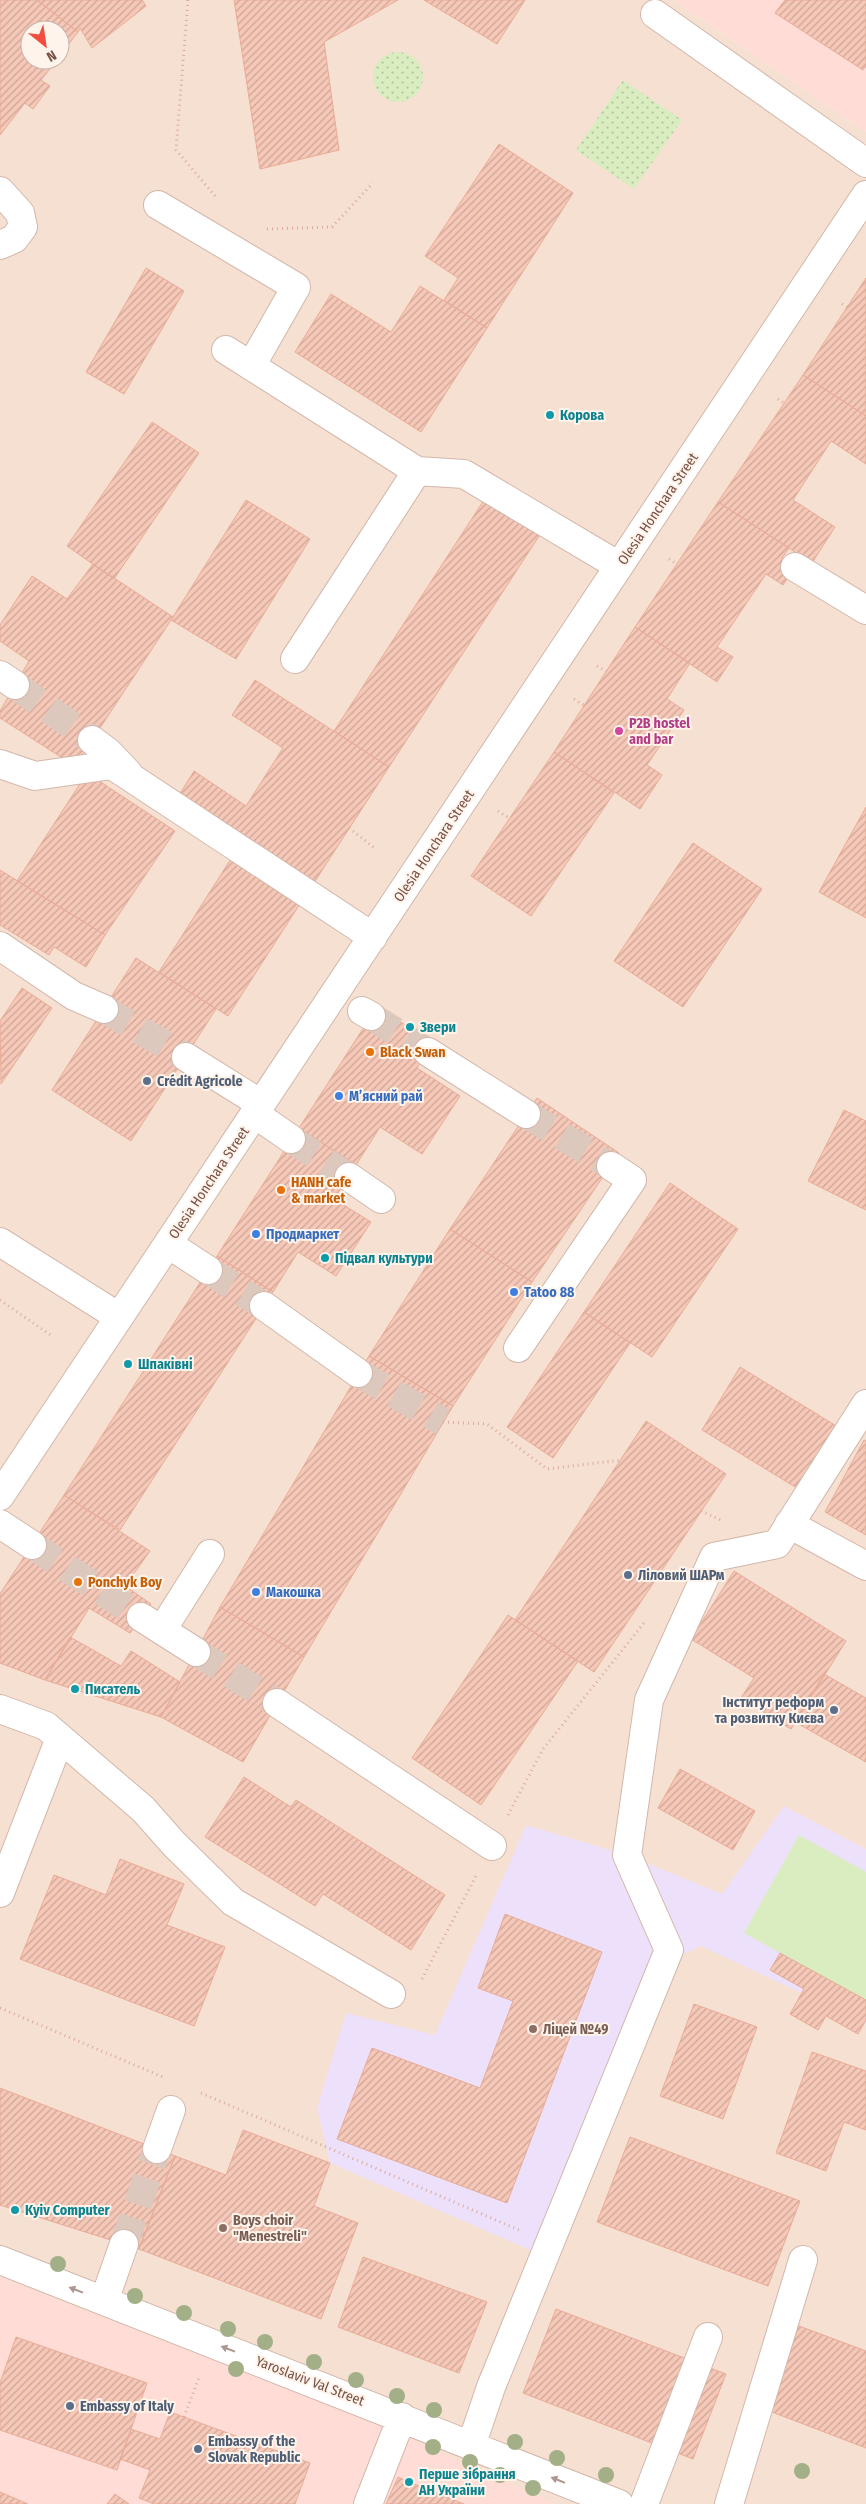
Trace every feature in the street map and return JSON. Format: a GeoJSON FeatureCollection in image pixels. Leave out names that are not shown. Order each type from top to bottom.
{"type":"FeatureCollection","features":[{"type":"Feature","properties":{"kind":"street"},"geometry":{"type":"LineString","coordinates":[[655,14],[866,163]]}},
{"type":"Feature","properties":{"kind":"street"},"geometry":{"type":"LineString","coordinates":[[0,191],[20,213],[23,227],[14,238],[0,245]]}},
{"type":"Feature","properties":{"kind":"street","name":"Olesia Honchara Street"},"geometry":{"type":"LineString","coordinates":[[0,1496],[866,195]]}},
{"type":"Feature","properties":{"kind":"street"},"geometry":{"type":"LineString","coordinates":[[158,205],[296,287],[251,366]]}},
{"type":"Feature","properties":{"kind":"street"},"geometry":{"type":"LineString","coordinates":[[226,350],[417,471],[464,474],[619,566]]}},
{"type":"Feature","properties":{"kind":"street"},"geometry":{"type":"LineString","coordinates":[[296,659],[417,471]]}},
{"type":"Feature","properties":{"kind":"street"},"geometry":{"type":"LineString","coordinates":[[795,567],[866,610]]}},
{"type":"Feature","properties":{"kind":"street"},"geometry":{"type":"LineString","coordinates":[[92,740],[108,752],[132,778]]}},
{"type":"Feature","properties":{"kind":"street"},"geometry":{"type":"LineString","coordinates":[[0,764],[35,776],[112,765],[373,937]]}},
{"type":"Feature","properties":{"kind":"street"},"geometry":{"type":"LineString","coordinates":[[0,946],[74,996],[104,1009]]}},
{"type":"Feature","properties":{"kind":"street"},"geometry":{"type":"LineString","coordinates":[[428,1052],[526,1114]]}},
{"type":"Feature","properties":{"kind":"street"},"geometry":{"type":"LineString","coordinates":[[186,1057],[258,1109],[291,1140]]}},
{"type":"Feature","properties":{"kind":"street"},"geometry":{"type":"LineString","coordinates":[[518,1348],[632,1180],[611,1166]]}},
{"type":"Feature","properties":{"kind":"street"},"geometry":{"type":"LineString","coordinates":[[349,1177],[382,1199]]}},
{"type":"Feature","properties":{"kind":"street"},"geometry":{"type":"LineString","coordinates":[[0,1242],[119,1317]]}},
{"type":"Feature","properties":{"kind":"street"},"geometry":{"type":"LineString","coordinates":[[168,1244],[208,1270]]}},
{"type":"Feature","properties":{"kind":"street"},"geometry":{"type":"LineString","coordinates":[[264,1306],[358,1374]]}},
{"type":"Feature","properties":{"kind":"street"},"geometry":{"type":"LineString","coordinates":[[471,2446],[491,2387],[670,1950],[627,1855],[649,1700],[714,1557],[777,1544],[866,1404]]}},
{"type":"Feature","properties":{"kind":"street"},"geometry":{"type":"LineString","coordinates":[[0,1524],[32,1544]]}},
{"type":"Feature","properties":{"kind":"street"},"geometry":{"type":"LineString","coordinates":[[789,1524],[866,1566]]}},
{"type":"Feature","properties":{"kind":"street"},"geometry":{"type":"LineString","coordinates":[[196,1652],[151,1623],[210,1554]]}},
{"type":"Feature","properties":{"kind":"street"},"geometry":{"type":"LineString","coordinates":[[277,1703],[492,1846]]}},
{"type":"Feature","properties":{"kind":"street"},"geometry":{"type":"LineString","coordinates":[[0,1708],[46,1726],[143,1809],[174,1844],[233,1902],[391,1994]]}},
{"type":"Feature","properties":{"kind":"street"},"geometry":{"type":"LineString","coordinates":[[0,1893],[60,1738]]}},
{"type":"Feature","properties":{"kind":"street"},"geometry":{"type":"LineString","coordinates":[[157,2149],[171,2110]]}},
{"type":"Feature","properties":{"kind":"street"},"geometry":{"type":"LineString","coordinates":[[104,2301],[124,2244]]}},
{"type":"Feature","properties":{"kind":"street","name":"Yaroslaviv Val Street"},"geometry":{"type":"LineString","coordinates":[[0,2260],[402,2417],[603,2501]]}},
{"type":"Feature","properties":{"kind":"street"},"geometry":{"type":"LineString","coordinates":[[729,2504],[803,2260]]}},
{"type":"Feature","properties":{"kind":"street"},"geometry":{"type":"LineString","coordinates":[[644,2504],[708,2337]]}},
{"type":"Feature","properties":{"kind":"street"},"geometry":{"type":"LineString","coordinates":[[368,2504],[402,2417]]}},
{"type":"Feature","properties":{"kind":"path"},"geometry":{"type":"LineString","coordinates":[[188,0],[176,150],[219,201]]}},
{"type":"Feature","properties":{"kind":"path"},"geometry":{"type":"LineString","coordinates":[[263,229],[332,226],[373,183]]}},
{"type":"Feature","properties":{"kind":"path"},"geometry":{"type":"LineString","coordinates":[[842,304],[847,307]]}},
{"type":"Feature","properties":{"kind":"path"},"geometry":{"type":"LineString","coordinates":[[778,399],[784,403]]}},
{"type":"Feature","properties":{"kind":"path"},"geometry":{"type":"LineString","coordinates":[[669,559],[677,564]]}},
{"type":"Feature","properties":{"kind":"path"},"geometry":{"type":"LineString","coordinates":[[596,666],[607,672]]}},
{"type":"Feature","properties":{"kind":"path"},"geometry":{"type":"LineString","coordinates":[[574,699],[585,706]]}},
{"type":"Feature","properties":{"kind":"path"},"geometry":{"type":"LineString","coordinates":[[498,810],[509,818]]}},
{"type":"Feature","properties":{"kind":"path"},"geometry":{"type":"LineString","coordinates":[[349,828],[376,849]]}},
{"type":"Feature","properties":{"kind":"path"},"geometry":{"type":"LineString","coordinates":[[0,1300],[52,1336]]}},
{"type":"Feature","properties":{"kind":"path"},"geometry":{"type":"LineString","coordinates":[[443,1422],[487,1424],[547,1469],[621,1460]]}},
{"type":"Feature","properties":{"kind":"path"},"geometry":{"type":"LineString","coordinates":[[391,1994],[412,1998],[543,1749],[647,1620]]}},
{"type":"Feature","properties":{"kind":"path"},"geometry":{"type":"LineString","coordinates":[[0,2008],[164,2077]]}},
{"type":"Feature","properties":{"kind":"path"},"geometry":{"type":"LineString","coordinates":[[192,2089],[550,2243]]}},
{"type":"Feature","properties":{"kind":"path"},"geometry":{"type":"LineString","coordinates":[[184,2417],[201,2372]]}},
{"type":"Feature","properties":{"kind":"shaded area"},"geometry":{"type":"Polygon","coordinates":[[[0,0],[674,0],[866,132],[866,2504],[0,2504],[0,0]]]}},
{"type":"Feature","properties":{"kind":"shaded area"},"geometry":{"type":"Polygon","coordinates":[[[674,0],[866,0],[866,132],[674,0]]]}},
{"type":"Feature","properties":{"kind":"shaded area","name":"Ліцей №49"},"geometry":{"type":"Polygon","coordinates":[[[784,1806],[866,1849],[866,2023],[701,1946],[653,1968],[537,2253],[330,2163],[317,2108],[346,2013],[435,2035],[526,1825],[627,1855],[722,1894],[784,1806]]]}},
{"type":"Feature","properties":{"kind":"shaded area"},"geometry":{"type":"Polygon","coordinates":[[[0,2277],[382,2426],[556,2504],[0,2504],[0,2277]]]}},
{"type":"Feature","properties":{"kind":"green space"},"geometry":{"type":"Polygon","coordinates":[[[393,52],[403,52],[416,59],[423,72],[423,82],[416,95],[403,102],[393,102],[384,98],[377,91],[373,82],[373,72],[377,63],[384,56],[393,52]]]}},
{"type":"Feature","properties":{"kind":"green space"},"geometry":{"type":"Polygon","coordinates":[[[623,80],[682,120],[634,189],[576,150],[623,80]]]}},
{"type":"Feature","properties":{"kind":"green space"},"geometry":{"type":"Polygon","coordinates":[[[799,1835],[866,1872],[866,2000],[744,1933],[799,1835]]]}},
{"type":"Feature","properties":{"kind":"building"},"geometry":{"type":"Polygon","coordinates":[[[0,0],[37,0],[63,20],[20,20],[20,70],[49,70],[41,80],[50,86],[33,109],[25,103],[0,135],[0,0]]]}},
{"type":"Feature","properties":{"kind":"building"},"geometry":{"type":"Polygon","coordinates":[[[37,0],[142,0],[146,6],[92,48],[80,28],[78,32],[70,26],[70,20],[63,20],[37,0]]]}},
{"type":"Feature","properties":{"kind":"building"},"geometry":{"type":"Polygon","coordinates":[[[234,0],[398,0],[324,42],[339,150],[260,169],[234,0]]]}},
{"type":"Feature","properties":{"kind":"building"},"geometry":{"type":"Polygon","coordinates":[[[424,0],[525,0],[497,44],[424,0]]]}},
{"type":"Feature","properties":{"kind":"building"},"geometry":{"type":"Polygon","coordinates":[[[785,0],[866,0],[866,66],[863,70],[775,13],[785,0]]]}},
{"type":"Feature","properties":{"kind":"building"},"geometry":{"type":"Polygon","coordinates":[[[70,26],[78,32],[70,42],[70,26]]]}},
{"type":"Feature","properties":{"kind":"building"},"geometry":{"type":"Polygon","coordinates":[[[499,144],[573,193],[487,328],[444,300],[458,278],[425,256],[499,144]]]}},
{"type":"Feature","properties":{"kind":"building"},"geometry":{"type":"Polygon","coordinates":[[[146,268],[184,291],[124,394],[86,372],[146,268]]]}},
{"type":"Feature","properties":{"kind":"building"},"geometry":{"type":"Polygon","coordinates":[[[866,278],[866,416],[803,375],[866,278]]]}},
{"type":"Feature","properties":{"kind":"building"},"geometry":{"type":"Polygon","coordinates":[[[420,286],[487,328],[421,432],[295,352],[331,294],[391,332],[420,286]]]}},
{"type":"Feature","properties":{"kind":"building"},"geometry":{"type":"Polygon","coordinates":[[[803,375],[866,416],[866,464],[831,441],[793,500],[835,527],[812,563],[718,502],[803,375]]]}},
{"type":"Feature","properties":{"kind":"building"},"geometry":{"type":"Polygon","coordinates":[[[152,422],[199,453],[114,579],[67,546],[152,422]]]}},
{"type":"Feature","properties":{"kind":"building"},"geometry":{"type":"Polygon","coordinates":[[[486,497],[541,533],[389,767],[334,731],[486,497]]]}},
{"type":"Feature","properties":{"kind":"building"},"geometry":{"type":"Polygon","coordinates":[[[246,500],[310,539],[236,659],[171,620],[246,500]]]}},
{"type":"Feature","properties":{"kind":"building"},"geometry":{"type":"Polygon","coordinates":[[[718,502],[789,548],[782,558],[795,567],[783,585],[766,574],[717,647],[733,657],[717,682],[635,627],[718,502]]]}},
{"type":"Feature","properties":{"kind":"building"},"geometry":{"type":"Polygon","coordinates":[[[93,564],[173,617],[75,766],[0,718],[0,711],[29,661],[0,641],[0,625],[32,576],[67,599],[93,564]]]}},
{"type":"Feature","properties":{"kind":"building","name":"P2B hostel and bar"},"geometry":{"type":"Polygon","coordinates":[[[635,627],[690,663],[667,699],[684,710],[647,765],[662,775],[640,809],[554,752],[635,627]]]}},
{"type":"Feature","properties":{"kind":"building"},"geometry":{"type":"Polygon","coordinates":[[[255,680],[389,767],[308,892],[173,805],[194,771],[246,806],[283,748],[232,715],[255,680]]]}},
{"type":"Feature","properties":{"kind":"building"},"geometry":{"type":"Polygon","coordinates":[[[554,752],[614,793],[531,916],[471,876],[554,752]]]}},
{"type":"Feature","properties":{"kind":"building"},"geometry":{"type":"Polygon","coordinates":[[[87,773],[175,831],[105,935],[17,881],[87,773]]]}},
{"type":"Feature","properties":{"kind":"building"},"geometry":{"type":"Polygon","coordinates":[[[866,807],[866,918],[819,892],[866,807]]]}},
{"type":"Feature","properties":{"kind":"building"},"geometry":{"type":"Polygon","coordinates":[[[693,843],[762,889],[683,1007],[614,961],[693,843]]]}},
{"type":"Feature","properties":{"kind":"building"},"geometry":{"type":"Polygon","coordinates":[[[234,854],[303,899],[228,1016],[159,972],[234,854]]]}},
{"type":"Feature","properties":{"kind":"building"},"geometry":{"type":"Polygon","coordinates":[[[0,870],[105,935],[86,967],[54,947],[49,955],[0,925],[0,870]]]}},
{"type":"Feature","properties":{"kind":"building"},"geometry":{"type":"Polygon","coordinates":[[[136,958],[216,1009],[131,1141],[52,1090],[136,958]]]}},
{"type":"Feature","properties":{"kind":"building"},"geometry":{"type":"Polygon","coordinates":[[[22,988],[52,1008],[1,1084],[0,1021],[22,988]]]}},
{"type":"Feature","properties":{"kind":"building"},"geometry":{"type":"Polygon","coordinates":[[[377,1007],[434,1043],[417,1068],[460,1096],[422,1154],[380,1127],[356,1165],[299,1128],[377,1007]]]}},
{"type":"Feature","properties":{"kind":"building"},"geometry":{"type":"Polygon","coordinates":[[[537,1098],[619,1153],[532,1282],[450,1229],[537,1098]]]}},
{"type":"Feature","properties":{"kind":"building"},"geometry":{"type":"Polygon","coordinates":[[[844,1110],[866,1121],[866,1210],[808,1181],[844,1110]]]}},
{"type":"Feature","properties":{"kind":"building"},"geometry":{"type":"Polygon","coordinates":[[[299,1128],[356,1165],[334,1199],[371,1222],[336,1276],[298,1252],[273,1292],[217,1256],[299,1128]]]}},
{"type":"Feature","properties":{"kind":"building"},"geometry":{"type":"Polygon","coordinates":[[[670,1183],[738,1229],[652,1357],[584,1312],[670,1183]]]}},
{"type":"Feature","properties":{"kind":"building"},"geometry":{"type":"Polygon","coordinates":[[[450,1229],[532,1282],[453,1406],[369,1356],[450,1229]]]}},
{"type":"Feature","properties":{"kind":"building"},"geometry":{"type":"Polygon","coordinates":[[[217,1256],[273,1292],[120,1530],[64,1495],[217,1256]]]}},
{"type":"Feature","properties":{"kind":"building"},"geometry":{"type":"Polygon","coordinates":[[[584,1312],[630,1343],[553,1458],[507,1427],[584,1312]]]}},
{"type":"Feature","properties":{"kind":"building"},"geometry":{"type":"Polygon","coordinates":[[[369,1356],[453,1406],[304,1657],[220,1607],[369,1356]]]}},
{"type":"Feature","properties":{"kind":"building"},"geometry":{"type":"Polygon","coordinates":[[[740,1367],[838,1427],[800,1490],[702,1430],[740,1367]]]}},
{"type":"Feature","properties":{"kind":"building"},"geometry":{"type":"Polygon","coordinates":[[[646,1421],[726,1474],[594,1672],[515,1620],[646,1421]]]}},
{"type":"Feature","properties":{"kind":"building"},"geometry":{"type":"Polygon","coordinates":[[[864,1440],[866,1441],[866,1535],[825,1512],[864,1440]]]}},
{"type":"Feature","properties":{"kind":"building"},"geometry":{"type":"Polygon","coordinates":[[[64,1495],[150,1551],[125,1586],[151,1604],[130,1633],[89,1608],[45,1680],[0,1663],[0,1594],[64,1495]]]}},
{"type":"Feature","properties":{"kind":"building"},"geometry":{"type":"Polygon","coordinates":[[[734,1571],[846,1641],[791,1729],[741,1698],[754,1678],[691,1639],[734,1571]]]}},
{"type":"Feature","properties":{"kind":"building"},"geometry":{"type":"Polygon","coordinates":[[[220,1607],[304,1657],[243,1762],[161,1717],[220,1607]]]}},
{"type":"Feature","properties":{"kind":"building"},"geometry":{"type":"Polygon","coordinates":[[[508,1615],[578,1661],[481,1805],[412,1758],[508,1615]]]}},
{"type":"Feature","properties":{"kind":"building"},"geometry":{"type":"Polygon","coordinates":[[[70,1637],[121,1666],[131,1651],[180,1682],[161,1717],[45,1680],[70,1637]]]}},
{"type":"Feature","properties":{"kind":"building","name":"Інститут реформ та розвитку Києва"},"geometry":{"type":"Polygon","coordinates":[[[824,1674],[866,1698],[866,1762],[795,1722],[824,1674]]]}},
{"type":"Feature","properties":{"kind":"building"},"geometry":{"type":"Polygon","coordinates":[[[680,1769],[755,1811],[733,1850],[658,1808],[680,1769]]]}},
{"type":"Feature","properties":{"kind":"building"},"geometry":{"type":"Polygon","coordinates":[[[244,1777],[291,1807],[296,1800],[445,1895],[411,1950],[323,1894],[315,1906],[205,1837],[244,1777]]]}},
{"type":"Feature","properties":{"kind":"building"},"geometry":{"type":"Polygon","coordinates":[[[120,1859],[184,1884],[167,1925],[225,1947],[194,2026],[20,1959],[54,1875],[106,1895],[120,1859]]]}},
{"type":"Feature","properties":{"kind":"building"},"geometry":{"type":"Polygon","coordinates":[[[505,1914],[602,1952],[507,2203],[337,2139],[372,2048],[480,2088],[513,2001],[478,1988],[505,1914]]]}},
{"type":"Feature","properties":{"kind":"building"},"geometry":{"type":"Polygon","coordinates":[[[780,1953],[866,2000],[866,2020],[858,2034],[826,2016],[818,2030],[790,2014],[804,1989],[770,1970],[780,1953]]]}},
{"type":"Feature","properties":{"kind":"building"},"geometry":{"type":"Polygon","coordinates":[[[694,2004],[757,2027],[723,2119],[660,2096],[694,2004]]]}},
{"type":"Feature","properties":{"kind":"building"},"geometry":{"type":"Polygon","coordinates":[[[812,2052],[866,2071],[866,2130],[844,2122],[826,2171],[776,2153],[812,2052]]]}},
{"type":"Feature","properties":{"kind":"building"},"geometry":{"type":"Polygon","coordinates":[[[0,2088],[175,2156],[139,2249],[0,2205],[0,2088]]]}},
{"type":"Feature","properties":{"kind":"building"},"geometry":{"type":"Polygon","coordinates":[[[243,2130],[330,2163],[314,2206],[358,2223],[321,2319],[139,2249],[175,2156],[226,2175],[243,2130]]]}},
{"type":"Feature","properties":{"kind":"building"},"geometry":{"type":"Polygon","coordinates":[[[630,2137],[800,2201],[768,2286],[597,2222],[630,2137]]]}},
{"type":"Feature","properties":{"kind":"building"},"geometry":{"type":"Polygon","coordinates":[[[363,2257],[487,2302],[459,2373],[338,2327],[363,2257]]]}},
{"type":"Feature","properties":{"kind":"building"},"geometry":{"type":"Polygon","coordinates":[[[556,2309],[726,2374],[693,2459],[523,2393],[556,2309]]]}},
{"type":"Feature","properties":{"kind":"building"},"geometry":{"type":"Polygon","coordinates":[[[791,2323],[866,2351],[866,2448],[759,2407],[791,2323]]]}},
{"type":"Feature","properties":{"kind":"building","name":"Embassy of Italy"},"geometry":{"type":"Polygon","coordinates":[[[16,2337],[147,2383],[117,2470],[0,2430],[0,2383],[16,2337]]]}},
{"type":"Feature","properties":{"kind":"building","name":"Embassy of the Slovak Republic"},"geometry":{"type":"Polygon","coordinates":[[[170,2412],[310,2463],[295,2504],[154,2504],[139,2498],[150,2470],[120,2459],[131,2429],[160,2439],[170,2412]]]}},
{"type":"Feature","properties":{"kind":"building"},"geometry":{"type":"Polygon","coordinates":[[[398,2477],[409,2482],[464,2504],[386,2504],[398,2477]]]}},
{"type":"Feature","properties":{"kind":"building"},"geometry":{"type":"Polygon","coordinates":[[[0,2492],[28,2504],[0,2504],[0,2492]]]}},
{"type":"Feature","properties":{"kind":"building"},"geometry":{"type":"Polygon","coordinates":[[[115,2494],[129,2504],[107,2504],[115,2494]]]}},
{"type":"Feature","properties":{"kind":"tunnel"},"geometry":{"type":"LineString","coordinates":[[15,685],[92,740]]}},
{"type":"Feature","properties":{"kind":"tunnel"},"geometry":{"type":"LineString","coordinates":[[104,1009],[186,1057]]}},
{"type":"Feature","properties":{"kind":"tunnel"},"geometry":{"type":"LineString","coordinates":[[371,1016],[428,1052]]}},
{"type":"Feature","properties":{"kind":"tunnel"},"geometry":{"type":"LineString","coordinates":[[526,1114],[611,1166]]}},
{"type":"Feature","properties":{"kind":"tunnel"},"geometry":{"type":"LineString","coordinates":[[291,1139],[349,1177]]}},
{"type":"Feature","properties":{"kind":"tunnel"},"geometry":{"type":"LineString","coordinates":[[208,1270],[264,1306]]}},
{"type":"Feature","properties":{"kind":"tunnel"},"geometry":{"type":"LineString","coordinates":[[358,1373],[443,1422]]}},
{"type":"Feature","properties":{"kind":"tunnel"},"geometry":{"type":"LineString","coordinates":[[32,1545],[141,1617]]}},
{"type":"Feature","properties":{"kind":"tunnel"},"geometry":{"type":"LineString","coordinates":[[196,1652],[277,1703]]}},
{"type":"Feature","properties":{"kind":"tunnel"},"geometry":{"type":"LineString","coordinates":[[124,2244],[157,2149]]}},
{"type":"Feature","properties":{"kind":"place","name":"Корова"},"geometry":{"type":"Point","coordinates":[550,415]}},
{"type":"Feature","properties":{"kind":"place","name":"P2B hostel and bar"},"geometry":{"type":"Point","coordinates":[619,731]}},
{"type":"Feature","properties":{"kind":"place","name":"Звери"},"geometry":{"type":"Point","coordinates":[410,1027]}},
{"type":"Feature","properties":{"kind":"place","name":"Black Swan"},"geometry":{"type":"Point","coordinates":[370,1052]}},
{"type":"Feature","properties":{"kind":"place","name":"Crédit Agricole"},"geometry":{"type":"Point","coordinates":[147,1081]}},
{"type":"Feature","properties":{"kind":"place","name":"Мʼясний рай"},"geometry":{"type":"Point","coordinates":[339,1096]}},
{"type":"Feature","properties":{"kind":"place","name":"HANH cafe & market"},"geometry":{"type":"Point","coordinates":[281,1190]}},
{"type":"Feature","properties":{"kind":"place","name":"Продмаркет"},"geometry":{"type":"Point","coordinates":[256,1234]}},
{"type":"Feature","properties":{"kind":"place","name":"Підвал культури"},"geometry":{"type":"Point","coordinates":[325,1258]}},
{"type":"Feature","properties":{"kind":"place","name":"Tatoo 88"},"geometry":{"type":"Point","coordinates":[514,1292]}},
{"type":"Feature","properties":{"kind":"place","name":"Шпаківні"},"geometry":{"type":"Point","coordinates":[128,1364]}},
{"type":"Feature","properties":{"kind":"place","name":"Ліловий ШАРм"},"geometry":{"type":"Point","coordinates":[628,1575]}},
{"type":"Feature","properties":{"kind":"place","name":"Ponchyk Boy"},"geometry":{"type":"Point","coordinates":[78,1582]}},
{"type":"Feature","properties":{"kind":"place","name":"Макошка"},"geometry":{"type":"Point","coordinates":[256,1592]}},
{"type":"Feature","properties":{"kind":"place","name":"Писатель"},"geometry":{"type":"Point","coordinates":[75,1689]}},
{"type":"Feature","properties":{"kind":"place","name":"Інститут реформ та розвитку Києва"},"geometry":{"type":"Point","coordinates":[834,1710]}},
{"type":"Feature","properties":{"kind":"place","name":"Ліцей №49"},"geometry":{"type":"Point","coordinates":[533,2029]}},
{"type":"Feature","properties":{"kind":"place","name":"Kyiv Computer"},"geometry":{"type":"Point","coordinates":[15,2210]}},
{"type":"Feature","properties":{"kind":"place","name":"Boys choir \"Menestreli\""},"geometry":{"type":"Point","coordinates":[223,2228]}},
{"type":"Feature","properties":{"kind":"place","name":"Embassy of Italy"},"geometry":{"type":"Point","coordinates":[70,2406]}},
{"type":"Feature","properties":{"kind":"place","name":"Embassy of the Slovak Republic"},"geometry":{"type":"Point","coordinates":[198,2449]}},
{"type":"Feature","properties":{"kind":"place","name":"Перше зібрання АН України"},"geometry":{"type":"Point","coordinates":[409,2482]}}]}
